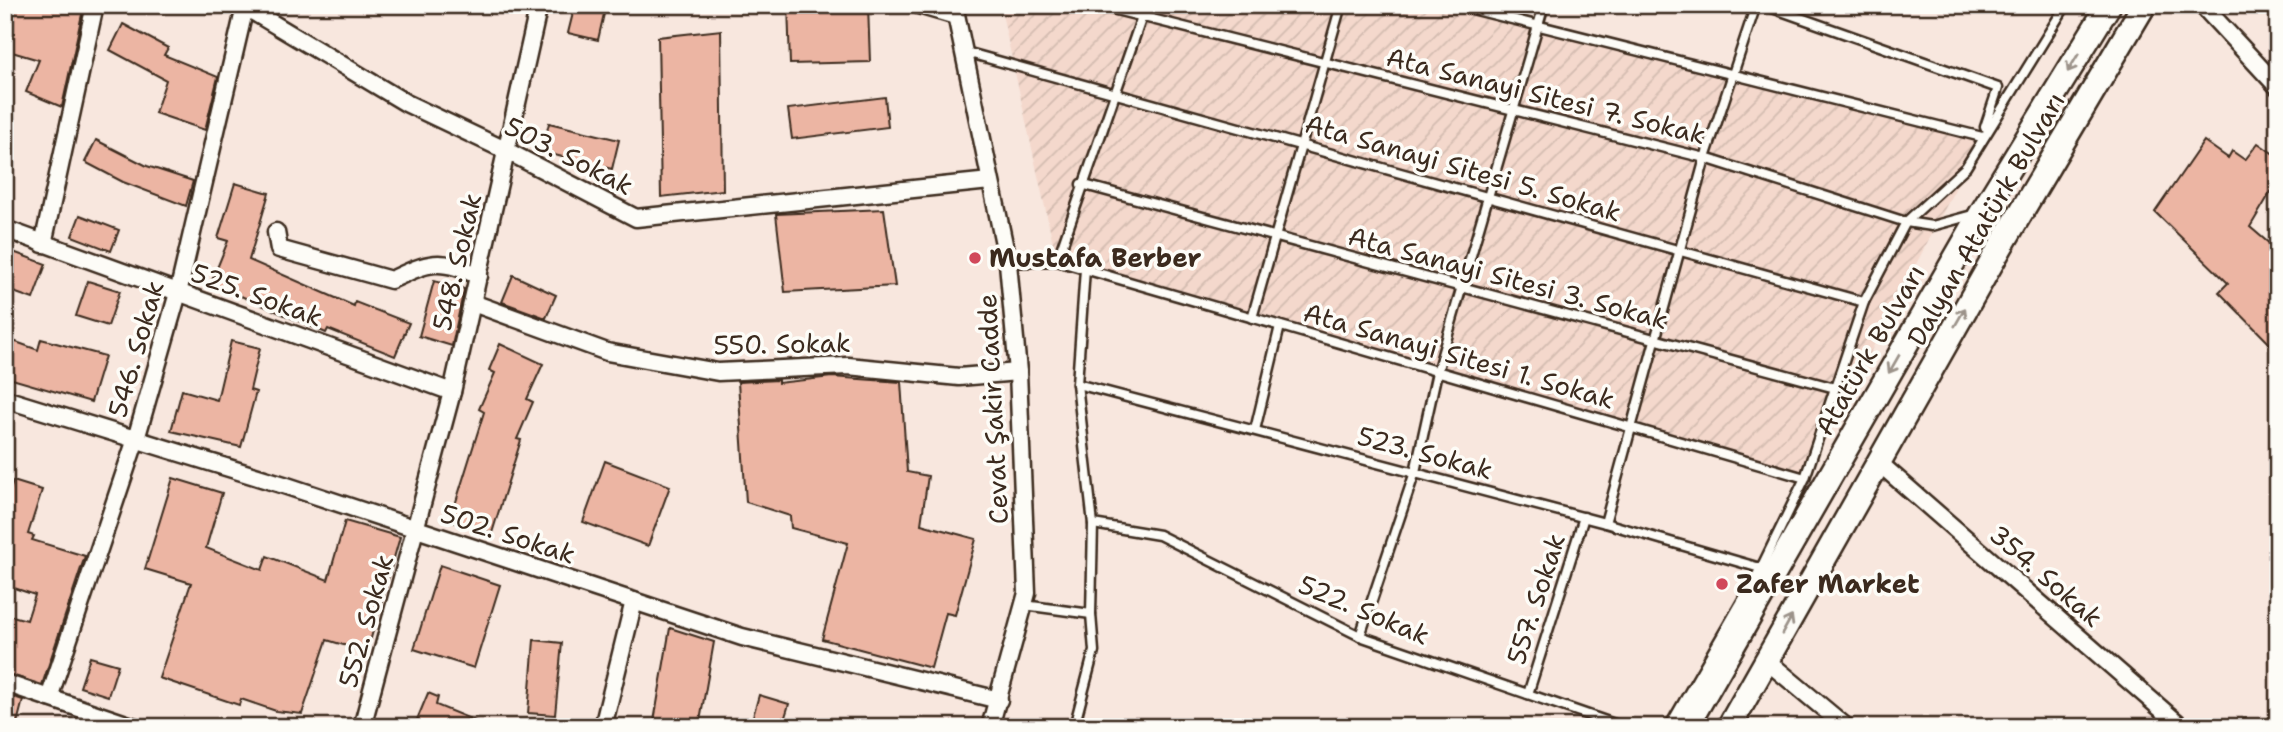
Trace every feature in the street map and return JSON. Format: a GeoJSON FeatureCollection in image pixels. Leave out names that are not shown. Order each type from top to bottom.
{"type":"FeatureCollection","features":[{"type":"Feature","properties":{"kind":"main road","name":"Atatürk Bulvarı"},"geometry":{"type":"LineString","coordinates":[[1686,727],[1768,570],[2109,5]]}},
{"type":"Feature","properties":{"kind":"main road","name":"Dalyan Atatürk Bulvarı"},"geometry":{"type":"LineString","coordinates":[[1878,462],[2001,246],[2144,5]]}},
{"type":"Feature","properties":{"kind":"main road"},"geometry":{"type":"LineString","coordinates":[[1729,727],[1878,462]]}},
{"type":"Feature","properties":{"kind":"street"},"geometry":{"type":"LineString","coordinates":[[43,244],[95,5]]}},
{"type":"Feature","properties":{"kind":"street","name":"548. Sokak"},"geometry":{"type":"LineString","coordinates":[[417,529],[452,392],[540,5]]}},
{"type":"Feature","properties":{"kind":"street"},"geometry":{"type":"LineString","coordinates":[[918,5],[955,11]]}},
{"type":"Feature","properties":{"kind":"street"},"geometry":{"type":"LineString","coordinates":[[2202,5],[2278,88]]}},
{"type":"Feature","properties":{"kind":"street","name":"503. Sokak"},"geometry":{"type":"LineString","coordinates":[[243,6],[406,103],[508,151],[636,218],[990,181]]}},
{"type":"Feature","properties":{"kind":"street","name":"546. Sokak"},"geometry":{"type":"LineString","coordinates":[[49,698],[136,439],[178,293],[243,6]]}},
{"type":"Feature","properties":{"kind":"street","name":"Cevat Şakir Cadde"},"geometry":{"type":"LineString","coordinates":[[955,11],[1008,263],[1018,372],[1027,593],[990,727]]}},
{"type":"Feature","properties":{"kind":"street","name":"525. Sokak"},"geometry":{"type":"LineString","coordinates":[[5,229],[452,392]]}},
{"type":"Feature","properties":{"kind":"street"},"geometry":{"type":"LineString","coordinates":[[276,232],[279,249],[390,280],[422,266],[451,263],[479,276]]}},
{"type":"Feature","properties":{"kind":"street","name":"550. Sokak"},"geometry":{"type":"LineString","coordinates":[[472,303],[607,352],[718,372],[848,366],[959,377],[1018,372]]}},
{"type":"Feature","properties":{"kind":"street","name":"502. Sokak"},"geometry":{"type":"LineString","coordinates":[[6,401],[136,439],[417,529],[742,637],[999,700]]}},
{"type":"Feature","properties":{"kind":"street","name":"354. Sokak"},"geometry":{"type":"LineString","coordinates":[[1878,462],[2182,727]]}},
{"type":"Feature","properties":{"kind":"street","name":"552. Sokak"},"geometry":{"type":"LineString","coordinates":[[362,727],[417,529]]}},
{"type":"Feature","properties":{"kind":"street"},"geometry":{"type":"LineString","coordinates":[[603,727],[634,601]]}},
{"type":"Feature","properties":{"kind":"street"},"geometry":{"type":"LineString","coordinates":[[1767,661],[1846,727]]}},
{"type":"Feature","properties":{"kind":"street"},"geometry":{"type":"LineString","coordinates":[[5,683],[135,727]]}},
{"type":"Feature","properties":{"kind":"lane","name":"Ata Sanayi Sitesi 7. Sokak"},"geometry":{"type":"LineString","coordinates":[[1096,5],[1705,158],[1906,222],[1932,226],[1982,212]]}},
{"type":"Feature","properties":{"kind":"lane"},"geometry":{"type":"LineString","coordinates":[[1057,261],[1081,184],[1146,5]]}},
{"type":"Feature","properties":{"kind":"lane"},"geometry":{"type":"LineString","coordinates":[[1252,317],[1341,5]]}},
{"type":"Feature","properties":{"kind":"lane"},"geometry":{"type":"LineString","coordinates":[[1456,5],[1982,137]]}},
{"type":"Feature","properties":{"kind":"lane"},"geometry":{"type":"LineString","coordinates":[[1360,636],[1415,472],[1437,372],[1544,5]]}},
{"type":"Feature","properties":{"kind":"lane"},"geometry":{"type":"LineString","coordinates":[[1605,523],[1705,158],[1756,5]]}},
{"type":"Feature","properties":{"kind":"lane"},"geometry":{"type":"LineString","coordinates":[[1764,5],[1998,88],[1982,137]]}},
{"type":"Feature","properties":{"kind":"lane"},"geometry":{"type":"LineString","coordinates":[[1669,727],[1768,570],[1805,478],[1864,302],[1906,222],[1966,167],[2064,6]]}},
{"type":"Feature","properties":{"kind":"lane","name":"Ata Sanayi Sitesi 5. Sokak"},"geometry":{"type":"LineString","coordinates":[[962,51],[1864,302]]}},
{"type":"Feature","properties":{"kind":"lane","name":"Ata Sanayi Sitesi 3. Sokak"},"geometry":{"type":"LineString","coordinates":[[1081,184],[1835,388]]}},
{"type":"Feature","properties":{"kind":"lane","name":"Ata Sanayi Sitesi 1. Sokak"},"geometry":{"type":"LineString","coordinates":[[1008,263],[1057,261],[1805,478]]}},
{"type":"Feature","properties":{"kind":"lane"},"geometry":{"type":"LineString","coordinates":[[1074,727],[1094,652],[1091,614],[1093,524],[1077,384],[1085,269]]}},
{"type":"Feature","properties":{"kind":"lane"},"geometry":{"type":"LineString","coordinates":[[1255,430],[1280,326]]}},
{"type":"Feature","properties":{"kind":"lane","name":"523. Sokak"},"geometry":{"type":"LineString","coordinates":[[1077,384],[1584,517],[1768,570]]}},
{"type":"Feature","properties":{"kind":"lane","name":"557. Sokak"},"geometry":{"type":"LineString","coordinates":[[1528,694],[1584,517]]}},
{"type":"Feature","properties":{"kind":"lane","name":"522. Sokak"},"geometry":{"type":"LineString","coordinates":[[1093,524],[1159,535],[1360,636],[1623,727]]}},
{"type":"Feature","properties":{"kind":"lane"},"geometry":{"type":"LineString","coordinates":[[1024,605],[1091,614]]}},
{"type":"Feature","properties":{"kind":"shaded area"},"geometry":{"type":"Polygon","coordinates":[[[1000,5],[1461,5],[1982,137],[1805,478],[1057,261],[1000,5]]]}},
{"type":"Feature","properties":{"kind":"building"},"geometry":{"type":"Polygon","coordinates":[[[5,5],[84,5],[62,107],[26,92],[39,60],[5,50],[5,5]]]}},
{"type":"Feature","properties":{"kind":"building"},"geometry":{"type":"Polygon","coordinates":[[[575,5],[606,5],[598,40],[568,33],[575,5]]]}},
{"type":"Feature","properties":{"kind":"building"},"geometry":{"type":"Polygon","coordinates":[[[788,5],[868,5],[870,62],[790,64],[788,5]]]}},
{"type":"Feature","properties":{"kind":"building"},"geometry":{"type":"Polygon","coordinates":[[[123,24],[168,48],[164,55],[218,77],[205,130],[155,113],[166,80],[110,50],[123,24]]]}},
{"type":"Feature","properties":{"kind":"building"},"geometry":{"type":"Polygon","coordinates":[[[721,30],[723,190],[661,197],[658,37],[721,30]]]}},
{"type":"Feature","properties":{"kind":"building"},"geometry":{"type":"Polygon","coordinates":[[[885,97],[888,127],[792,139],[788,109],[885,97]]]}},
{"type":"Feature","properties":{"kind":"building"},"geometry":{"type":"Polygon","coordinates":[[[549,123],[619,140],[612,169],[542,152],[549,123]]]}},
{"type":"Feature","properties":{"kind":"building"},"geometry":{"type":"Polygon","coordinates":[[[96,140],[147,166],[193,181],[186,206],[123,182],[85,162],[96,140]]]}},
{"type":"Feature","properties":{"kind":"building"},"geometry":{"type":"Polygon","coordinates":[[[2204,141],[2228,158],[2232,151],[2245,160],[2258,143],[2278,157],[2278,180],[2250,227],[2278,251],[2278,352],[2219,292],[2228,283],[2155,212],[2204,141]]]}},
{"type":"Feature","properties":{"kind":"building"},"geometry":{"type":"Polygon","coordinates":[[[235,183],[269,193],[249,260],[354,306],[355,302],[409,323],[395,356],[328,329],[326,333],[211,283],[228,241],[218,238],[235,183]]]}},
{"type":"Feature","properties":{"kind":"building"},"geometry":{"type":"Polygon","coordinates":[[[884,209],[895,286],[785,292],[776,214],[884,209]]]}},
{"type":"Feature","properties":{"kind":"building"},"geometry":{"type":"Polygon","coordinates":[[[80,215],[119,230],[111,251],[72,236],[80,215]]]}},
{"type":"Feature","properties":{"kind":"building"},"geometry":{"type":"Polygon","coordinates":[[[5,249],[46,264],[33,299],[5,289],[5,249]]]}},
{"type":"Feature","properties":{"kind":"building"},"geometry":{"type":"Polygon","coordinates":[[[513,275],[556,295],[546,318],[502,302],[513,275]]]}},
{"type":"Feature","properties":{"kind":"building"},"geometry":{"type":"Polygon","coordinates":[[[88,281],[120,291],[108,326],[76,316],[88,281]]]}},
{"type":"Feature","properties":{"kind":"building"},"geometry":{"type":"Polygon","coordinates":[[[434,281],[464,289],[452,346],[419,336],[434,281]]]}},
{"type":"Feature","properties":{"kind":"building"},"geometry":{"type":"Polygon","coordinates":[[[5,338],[38,350],[41,339],[105,356],[91,402],[5,377],[5,338]]]}},
{"type":"Feature","properties":{"kind":"building"},"geometry":{"type":"Polygon","coordinates":[[[231,341],[260,348],[250,390],[256,392],[241,447],[171,431],[182,390],[217,400],[231,341]]]}},
{"type":"Feature","properties":{"kind":"building"},"geometry":{"type":"Polygon","coordinates":[[[500,344],[543,364],[527,399],[533,402],[517,439],[521,440],[492,533],[450,521],[484,412],[479,409],[495,373],[489,370],[500,344]]]}},
{"type":"Feature","properties":{"kind":"building"},"geometry":{"type":"Polygon","coordinates":[[[832,377],[901,382],[907,472],[928,476],[921,524],[976,539],[955,615],[946,613],[931,668],[822,639],[848,543],[791,528],[790,516],[746,502],[738,382],[778,380],[778,383],[832,377]]]}},
{"type":"Feature","properties":{"kind":"building"},"geometry":{"type":"Polygon","coordinates":[[[605,461],[670,486],[648,546],[583,522],[605,461]]]}},
{"type":"Feature","properties":{"kind":"building"},"geometry":{"type":"Polygon","coordinates":[[[173,478],[222,493],[206,548],[262,570],[267,556],[328,580],[345,521],[400,537],[367,652],[327,640],[302,714],[276,711],[241,699],[239,705],[159,678],[191,583],[145,569],[173,478]]]}},
{"type":"Feature","properties":{"kind":"building"},"geometry":{"type":"Polygon","coordinates":[[[13,481],[42,490],[28,534],[34,536],[32,540],[85,556],[42,685],[5,673],[5,614],[27,620],[35,595],[5,585],[5,508],[13,481]]]}},
{"type":"Feature","properties":{"kind":"building"},"geometry":{"type":"Polygon","coordinates":[[[440,565],[500,585],[474,668],[414,649],[440,565]]]}},
{"type":"Feature","properties":{"kind":"building"},"geometry":{"type":"Polygon","coordinates":[[[670,628],[714,642],[699,727],[653,727],[670,628]]]}},
{"type":"Feature","properties":{"kind":"building"},"geometry":{"type":"Polygon","coordinates":[[[534,640],[562,643],[555,715],[528,713],[534,640]]]}},
{"type":"Feature","properties":{"kind":"building"},"geometry":{"type":"Polygon","coordinates":[[[90,657],[118,665],[108,696],[80,687],[90,657]]]}},
{"type":"Feature","properties":{"kind":"building"},"geometry":{"type":"Polygon","coordinates":[[[428,693],[438,697],[436,705],[490,727],[414,727],[428,693]]]}},
{"type":"Feature","properties":{"kind":"building"},"geometry":{"type":"Polygon","coordinates":[[[5,694],[23,700],[16,727],[5,727],[5,694]]]}},
{"type":"Feature","properties":{"kind":"building"},"geometry":{"type":"Polygon","coordinates":[[[759,695],[789,704],[782,727],[750,727],[759,695]]]}},
{"type":"Feature","properties":{"kind":"place","name":"Mustafa Berber"},"geometry":{"type":"Point","coordinates":[975,258]}},
{"type":"Feature","properties":{"kind":"place","name":"Zafer Market"},"geometry":{"type":"Point","coordinates":[1722,584]}}]}
